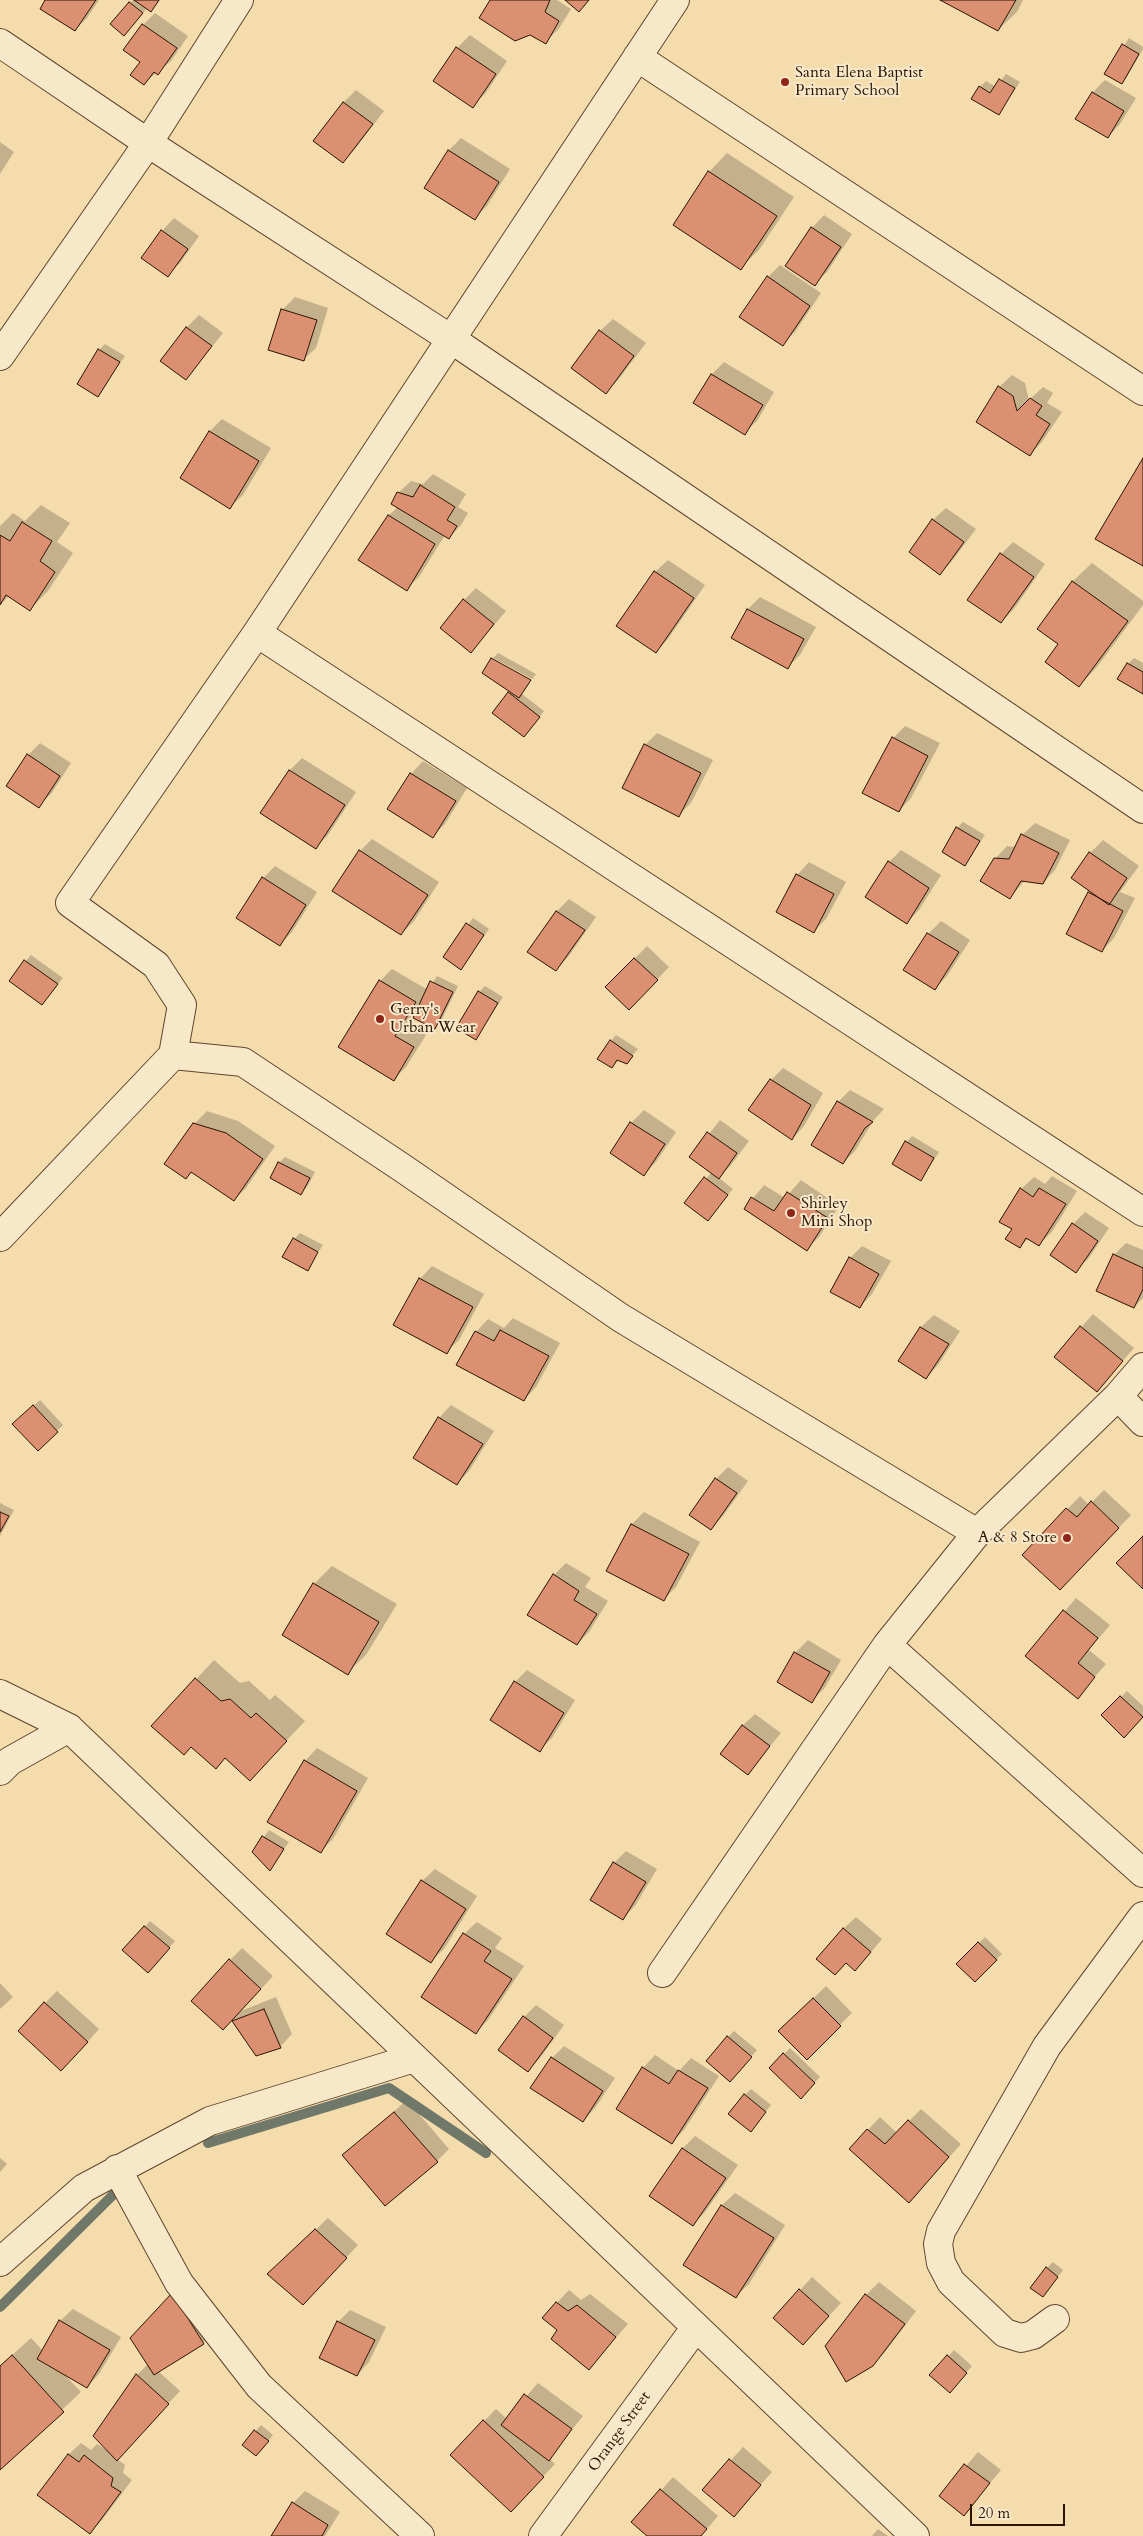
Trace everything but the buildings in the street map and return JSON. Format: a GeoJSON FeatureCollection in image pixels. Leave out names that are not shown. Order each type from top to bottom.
{"type":"FeatureCollection","features":[{"type":"Feature","properties":{"kind":"street"},"geometry":{"type":"LineString","coordinates":[[0,356],[148,143],[239,0]]}},
{"type":"Feature","properties":{"kind":"street"},"geometry":{"type":"LineString","coordinates":[[0,1237],[173,1055],[182,1005],[156,965],[70,903],[257,633],[675,0]]}},
{"type":"Feature","properties":{"kind":"street"},"geometry":{"type":"LineString","coordinates":[[0,43],[148,143],[451,339],[1143,809]]}},
{"type":"Feature","properties":{"kind":"street"},"geometry":{"type":"LineString","coordinates":[[638,57],[1143,391]]}},
{"type":"Feature","properties":{"kind":"street"},"geometry":{"type":"LineString","coordinates":[[257,633],[1143,1212]]}},
{"type":"Feature","properties":{"kind":"street"},"geometry":{"type":"LineString","coordinates":[[173,1055],[243,1062],[401,1167],[621,1318],[976,1533]]}},
{"type":"Feature","properties":{"kind":"street"},"geometry":{"type":"LineString","coordinates":[[662,1973],[887,1646],[976,1533],[1118,1396],[1143,1367]]}},
{"type":"Feature","properties":{"kind":"street"},"geometry":{"type":"LineString","coordinates":[[1118,1396],[1143,1422]]}},
{"type":"Feature","properties":{"kind":"street"},"geometry":{"type":"LineString","coordinates":[[887,1646],[1143,1873]]}},
{"type":"Feature","properties":{"kind":"street"},"geometry":{"type":"LineString","coordinates":[[0,1694],[69,1728],[915,2536]]}},
{"type":"Feature","properties":{"kind":"street"},"geometry":{"type":"LineString","coordinates":[[0,1771],[10,1761],[69,1728]]}},
{"type":"Feature","properties":{"kind":"street"},"geometry":{"type":"LineString","coordinates":[[1055,2319],[1033,2334],[1021,2338],[1005,2333],[951,2282],[940,2263],[938,2244],[940,2231],[1047,2046],[1143,1916]]}},
{"type":"Feature","properties":{"kind":"street"},"geometry":{"type":"LineString","coordinates":[[0,2262],[84,2188],[210,2121],[414,2058]]}},
{"type":"Feature","properties":{"kind":"street"},"geometry":{"type":"LineString","coordinates":[[117,2169],[179,2283],[259,2386],[420,2536]]}},
{"type":"Feature","properties":{"kind":"street","name":"Orange Street"},"geometry":{"type":"LineString","coordinates":[[543,2536],[696,2327]]}},
{"type":"Feature","properties":{"kind":"waterway"},"geometry":{"type":"LineString","coordinates":[[208,2143],[389,2088],[486,2153]]}},
{"type":"Feature","properties":{"kind":"waterway"},"geometry":{"type":"LineString","coordinates":[[0,2307],[121,2187]]}},
{"type":"Feature","properties":{"kind":"place","name":"Santa Elena Baptist Primary School"},"geometry":{"type":"Point","coordinates":[785,82]}},
{"type":"Feature","properties":{"kind":"place","name":"Gerry's Urban Wear"},"geometry":{"type":"Point","coordinates":[380,1019]}},
{"type":"Feature","properties":{"kind":"place","name":"Shirley Mini Shop"},"geometry":{"type":"Point","coordinates":[791,1213]}},
{"type":"Feature","properties":{"kind":"place","name":"A & 8 Store"},"geometry":{"type":"Point","coordinates":[1067,1538]}}]}
